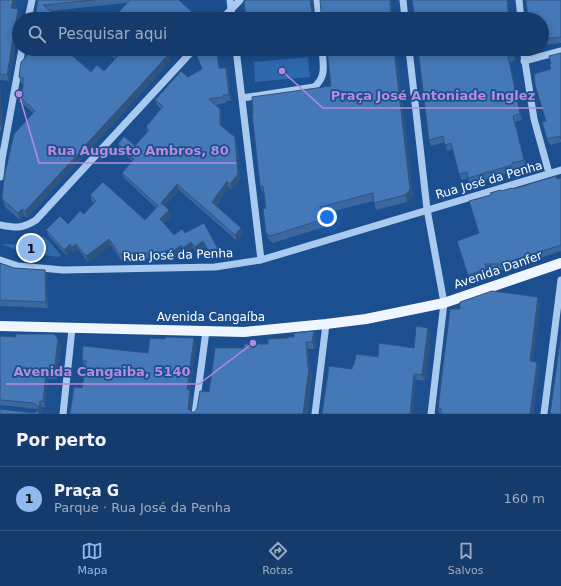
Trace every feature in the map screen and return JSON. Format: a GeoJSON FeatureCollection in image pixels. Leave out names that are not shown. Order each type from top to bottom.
{"type":"FeatureCollection","features":[{"type":"Feature","properties":{"kind":"main road","name":"Avenida Danfer"},"geometry":{"type":"LineString","coordinates":[[444,303],[561,263]]}},
{"type":"Feature","properties":{"kind":"main road","name":"Avenida Cangaíba"},"geometry":{"type":"LineString","coordinates":[[0,326],[72,329],[244,332],[366,319],[444,303]]}},
{"type":"Feature","properties":{"kind":"street"},"geometry":{"type":"LineString","coordinates":[[29,12],[32,0]]}},
{"type":"Feature","properties":{"kind":"street"},"geometry":{"type":"LineString","coordinates":[[230,0],[232,9]]}},
{"type":"Feature","properties":{"kind":"street"},"geometry":{"type":"LineString","coordinates":[[229,12],[240,0]]}},
{"type":"Feature","properties":{"kind":"street"},"geometry":{"type":"LineString","coordinates":[[317,0],[318,12]]}},
{"type":"Feature","properties":{"kind":"street"},"geometry":{"type":"LineString","coordinates":[[403,0],[405,12]]}},
{"type":"Feature","properties":{"kind":"street"},"geometry":{"type":"LineString","coordinates":[[519,0],[520,12]]}},
{"type":"Feature","properties":{"kind":"street"},"geometry":{"type":"LineString","coordinates":[[549,54],[561,50]]}},
{"type":"Feature","properties":{"kind":"street"},"geometry":{"type":"LineString","coordinates":[[0,177],[1,159],[21,56]]}},
{"type":"Feature","properties":{"kind":"street"},"geometry":{"type":"LineString","coordinates":[[0,225],[14,228],[26,227],[36,220],[188,56]]}},
{"type":"Feature","properties":{"kind":"street"},"geometry":{"type":"LineString","coordinates":[[237,56],[261,260]]}},
{"type":"Feature","properties":{"kind":"street"},"geometry":{"type":"LineString","coordinates":[[242,98],[314,87],[320,82],[322,77],[322,56]]}},
{"type":"Feature","properties":{"kind":"street"},"geometry":{"type":"LineString","coordinates":[[410,56],[427,209],[444,303],[432,414]]}},
{"type":"Feature","properties":{"kind":"street"},"geometry":{"type":"LineString","coordinates":[[524,56],[534,119],[549,174]]}},
{"type":"Feature","properties":{"kind":"street"},"geometry":{"type":"LineString","coordinates":[[524,61],[541,56]]}},
{"type":"Feature","properties":{"kind":"street","name":"Rua José da Penha"},"geometry":{"type":"LineString","coordinates":[[0,260],[18,266],[63,270],[215,267],[261,260],[561,170]]}},
{"type":"Feature","properties":{"kind":"street"},"geometry":{"type":"LineString","coordinates":[[544,414],[561,280]]}},
{"type":"Feature","properties":{"kind":"street"},"geometry":{"type":"LineString","coordinates":[[315,414],[326,324]]}},
{"type":"Feature","properties":{"kind":"street"},"geometry":{"type":"LineString","coordinates":[[64,414],[72,329]]}},
{"type":"Feature","properties":{"kind":"street"},"geometry":{"type":"LineString","coordinates":[[195,414],[206,332]]}},
{"type":"Feature","properties":{"kind":"shaded area"},"geometry":{"type":"Polygon","coordinates":[[[308,57],[310,77],[255,82],[254,62],[308,57]]]}},
{"type":"Feature","properties":{"kind":"shaded area"},"geometry":{"type":"Polygon","coordinates":[[[44,236],[61,255],[59,257],[26,253],[0,244],[28,243],[44,236]]]}},
{"type":"Feature","properties":{"kind":"building"},"geometry":{"type":"Polygon","coordinates":[[[0,0],[13,0],[11,8],[18,9],[18,12],[12,12],[12,45],[7,75],[0,74],[0,0]]]}},
{"type":"Feature","properties":{"kind":"building"},"geometry":{"type":"Polygon","coordinates":[[[38,0],[94,0],[43,5],[51,12],[36,12],[38,0]]]}},
{"type":"Feature","properties":{"kind":"building"},"geometry":{"type":"Polygon","coordinates":[[[130,0],[179,0],[192,12],[119,12],[130,0]]]}},
{"type":"Feature","properties":{"kind":"building"},"geometry":{"type":"Polygon","coordinates":[[[246,0],[310,0],[312,12],[245,12],[244,2],[246,0]]]}},
{"type":"Feature","properties":{"kind":"building"},"geometry":{"type":"Polygon","coordinates":[[[320,0],[390,0],[391,12],[321,12],[320,0]]]}},
{"type":"Feature","properties":{"kind":"building"},"geometry":{"type":"Polygon","coordinates":[[[412,0],[507,0],[508,12],[414,12],[412,0]]]}},
{"type":"Feature","properties":{"kind":"building"},"geometry":{"type":"Polygon","coordinates":[[[526,0],[561,0],[561,37],[549,38],[549,12],[527,12],[526,0]]]}},
{"type":"Feature","properties":{"kind":"building"},"geometry":{"type":"Polygon","coordinates":[[[561,53],[561,139],[560,136],[547,139],[542,122],[546,121],[535,85],[534,74],[551,69],[549,64],[551,64],[549,56],[561,53]]]}},
{"type":"Feature","properties":{"kind":"building"},"geometry":{"type":"Polygon","coordinates":[[[27,56],[73,56],[91,72],[97,65],[104,71],[117,57],[116,56],[167,56],[25,211],[22,209],[18,213],[3,200],[2,197],[4,178],[14,134],[35,111],[20,97],[23,87],[23,78],[19,77],[21,62],[27,56]]]}},
{"type":"Feature","properties":{"kind":"building"},"geometry":{"type":"Polygon","coordinates":[[[197,56],[217,56],[219,68],[226,68],[229,95],[209,99],[220,109],[220,125],[235,137],[238,174],[230,184],[227,181],[212,202],[241,228],[235,235],[177,184],[161,203],[169,210],[160,219],[174,235],[182,229],[185,233],[204,223],[218,249],[208,250],[203,241],[195,247],[191,242],[183,248],[181,245],[171,253],[166,250],[165,252],[119,254],[109,239],[86,256],[76,244],[72,247],[70,244],[64,250],[46,230],[60,216],[68,224],[80,211],[84,214],[96,201],[90,195],[103,182],[145,220],[158,206],[122,173],[134,159],[118,144],[124,136],[135,146],[149,130],[146,127],[163,106],[155,100],[181,71],[188,77],[202,69],[197,56]]]}},
{"type":"Feature","properties":{"kind":"building"},"geometry":{"type":"Polygon","coordinates":[[[328,56],[395,56],[410,189],[405,195],[374,203],[373,193],[320,207],[321,220],[270,236],[266,233],[263,209],[266,208],[263,186],[260,186],[252,114],[252,97],[331,86],[328,56]]]}},
{"type":"Feature","properties":{"kind":"building"},"geometry":{"type":"Polygon","coordinates":[[[419,56],[508,56],[520,114],[513,116],[524,160],[468,178],[467,172],[459,174],[451,143],[445,145],[443,136],[429,140],[419,56]]]}},
{"type":"Feature","properties":{"kind":"building"},"geometry":{"type":"Polygon","coordinates":[[[556,176],[557,179],[561,178],[561,245],[501,264],[485,264],[486,269],[468,275],[457,241],[479,233],[469,201],[491,195],[490,193],[513,189],[556,176]]]}},
{"type":"Feature","properties":{"kind":"building"},"geometry":{"type":"Polygon","coordinates":[[[0,263],[14,268],[45,270],[46,302],[0,300],[0,263]]]}},
{"type":"Feature","properties":{"kind":"building"},"geometry":{"type":"Polygon","coordinates":[[[492,291],[538,297],[530,361],[537,362],[530,414],[441,414],[441,408],[438,408],[450,309],[460,309],[460,302],[492,291]]]}},
{"type":"Feature","properties":{"kind":"building"},"geometry":{"type":"Polygon","coordinates":[[[416,326],[428,328],[422,375],[414,374],[410,414],[322,414],[329,366],[352,369],[356,354],[378,357],[379,343],[414,348],[416,326]]]}},
{"type":"Feature","properties":{"kind":"building"},"geometry":{"type":"Polygon","coordinates":[[[314,331],[312,342],[306,342],[309,368],[303,414],[70,414],[74,387],[82,388],[86,361],[82,360],[83,346],[148,353],[150,338],[194,338],[187,389],[190,390],[188,409],[195,412],[200,391],[209,392],[215,348],[244,348],[244,344],[268,344],[268,339],[294,337],[294,333],[314,331]]]}},
{"type":"Feature","properties":{"kind":"building"},"geometry":{"type":"Polygon","coordinates":[[[16,334],[54,334],[58,339],[54,373],[46,373],[43,401],[40,401],[39,409],[34,403],[0,400],[0,336],[16,337],[16,334]]]}},
{"type":"Feature","properties":{"kind":"building"},"geometry":{"type":"Polygon","coordinates":[[[561,334],[561,414],[550,414],[561,334]]]}},
{"type":"Feature","properties":{"kind":"building"},"geometry":{"type":"Polygon","coordinates":[[[0,409],[33,413],[39,409],[38,414],[0,414],[0,409]]]}},
{"type":"Feature","properties":{"kind":"place","name":"Praça José Antoniade Inglez"},"geometry":{"type":"Point","coordinates":[282,71]}},
{"type":"Feature","properties":{"kind":"place","name":"Rua Augusto Ambros, 80"},"geometry":{"type":"Point","coordinates":[19,94]}},
{"type":"Feature","properties":{"kind":"place","name":"Praça G"},"geometry":{"type":"Point","coordinates":[31,248]}},
{"type":"Feature","properties":{"kind":"place","name":"Avenida Cangaiba, 5140"},"geometry":{"type":"Point","coordinates":[253,343]}}]}
